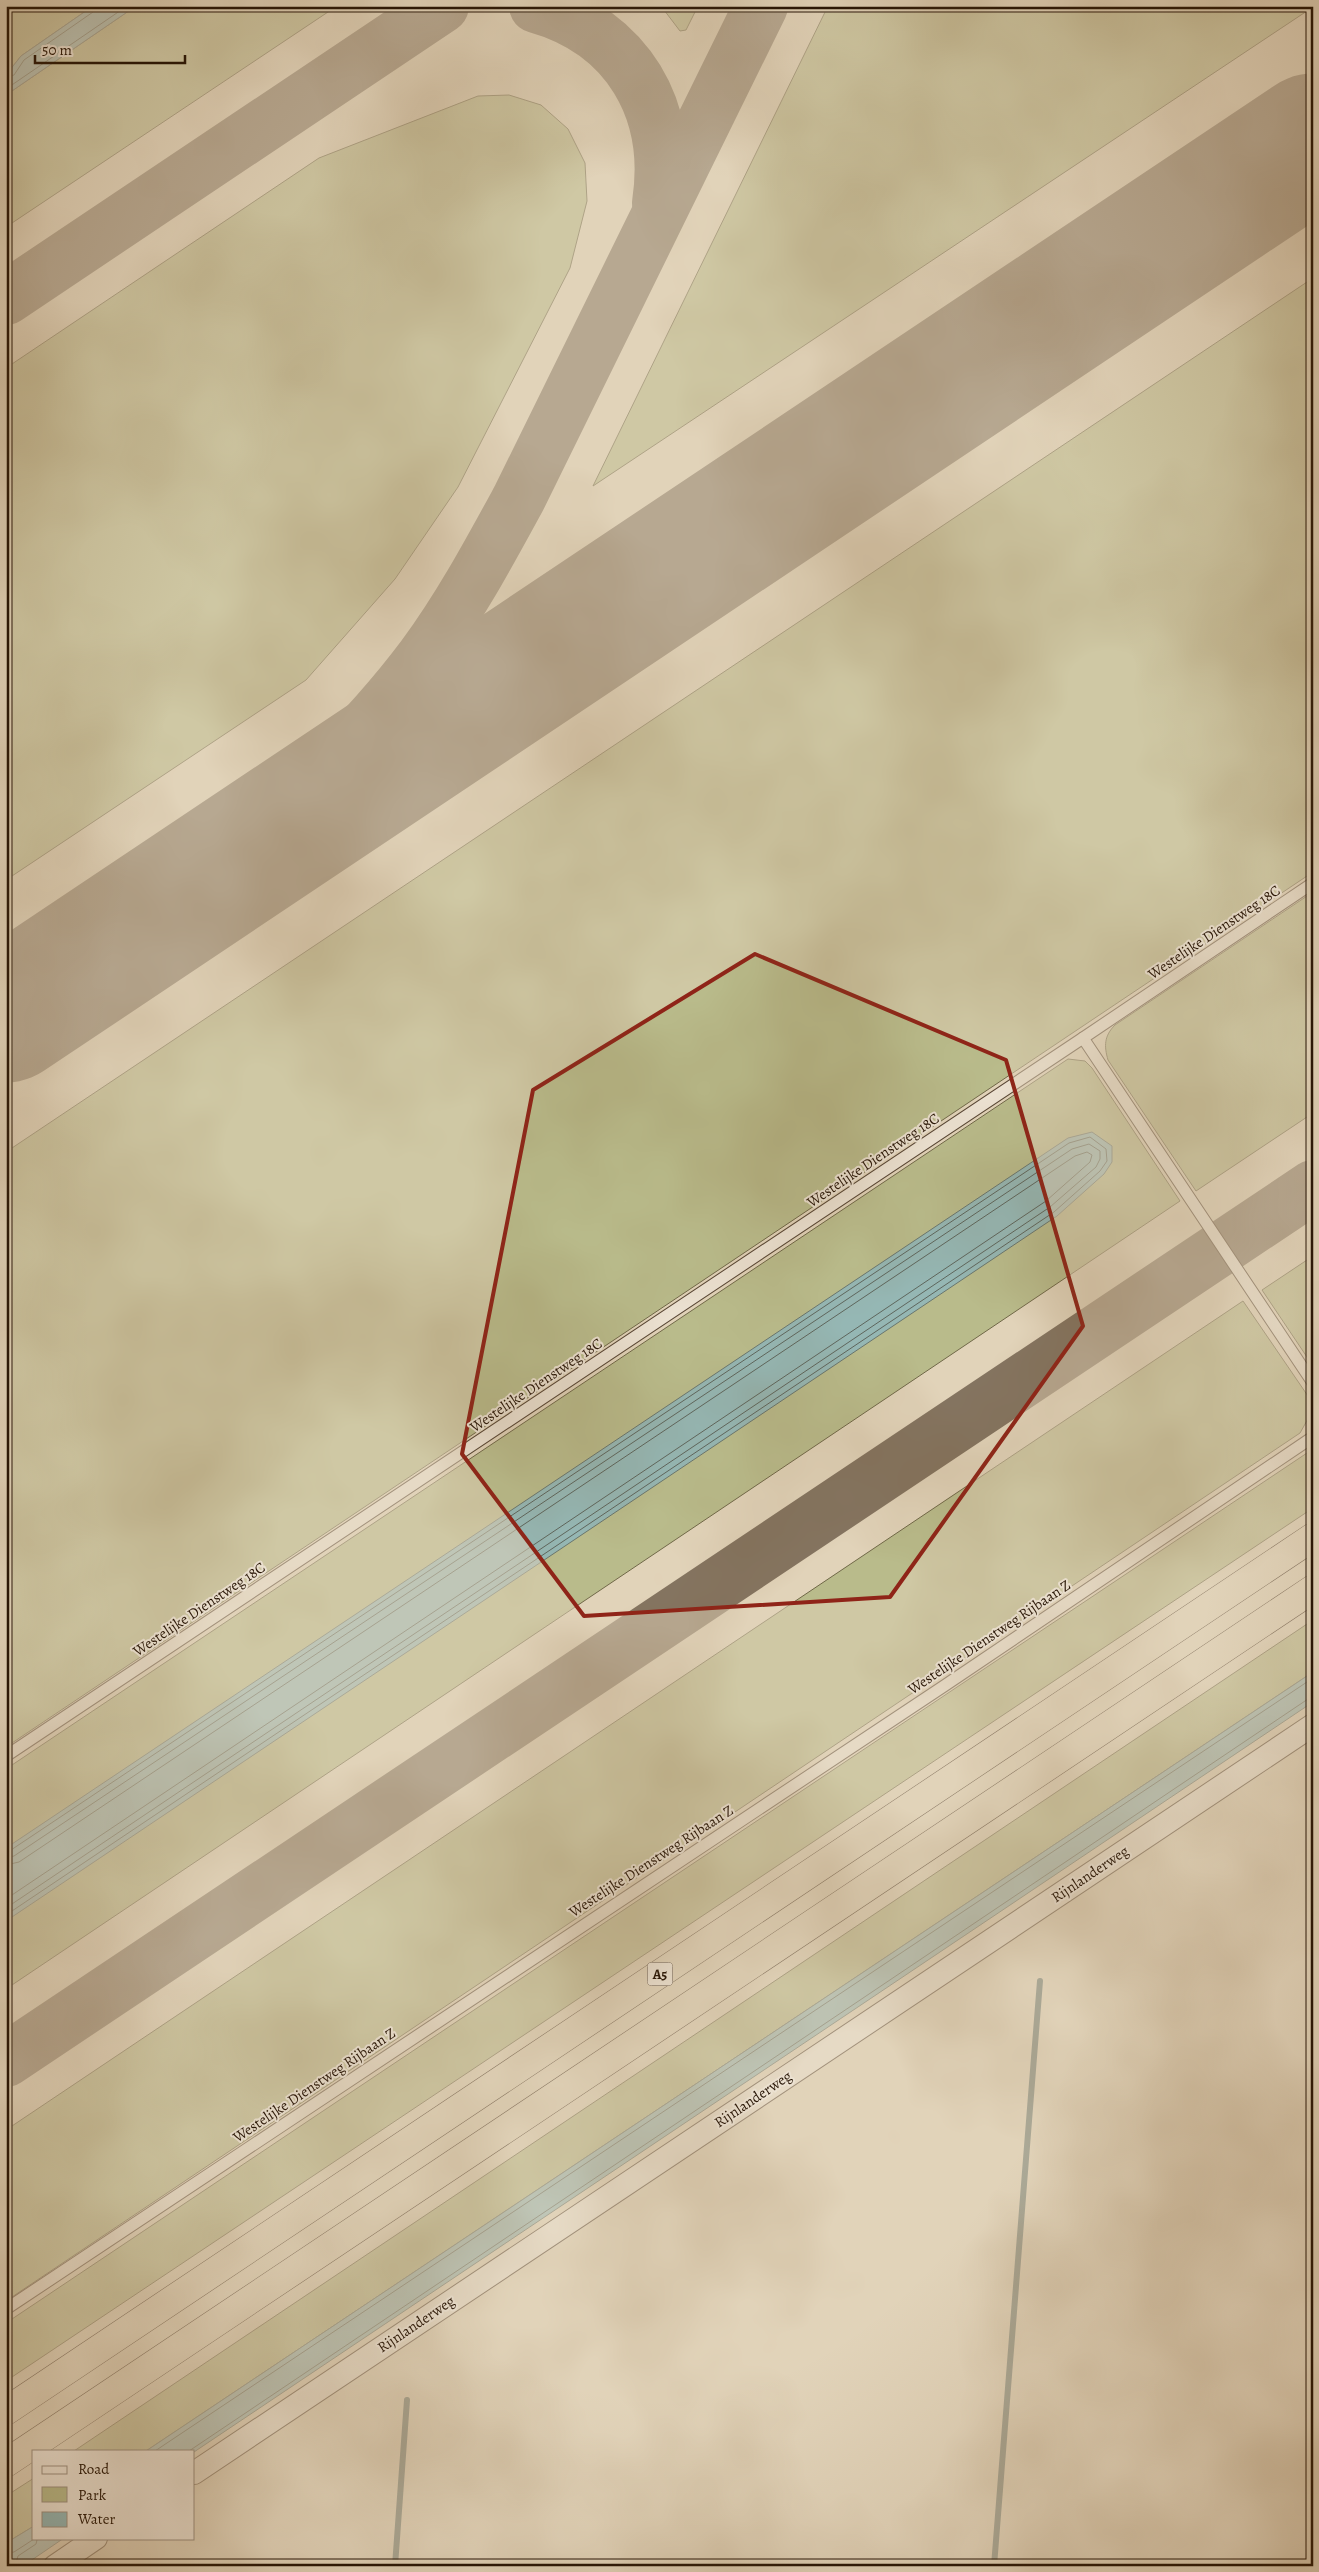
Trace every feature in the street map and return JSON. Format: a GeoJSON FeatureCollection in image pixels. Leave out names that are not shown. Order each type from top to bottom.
{"type":"FeatureCollection","features":[{"type":"Feature","properties":{"kind":"highway","name":"A5"},"geometry":{"type":"LineString","coordinates":[[6,2411],[1313,1537]]}},
{"type":"Feature","properties":{"kind":"highway"},"geometry":{"type":"LineString","coordinates":[[6,2463],[1313,1589]]}},
{"type":"Feature","properties":{"kind":"street","name":"Rijnlanderweg"},"geometry":{"type":"LineString","coordinates":[[195,2472],[1313,1726]]}},
{"type":"Feature","properties":{"kind":"street"},"geometry":{"type":"LineString","coordinates":[[55,2566],[93,2540]]}},
{"type":"Feature","properties":{"kind":"lane","name":"Westelijke Dienstweg 18C"},"geometry":{"type":"LineString","coordinates":[[6,1756],[1313,884]]}},
{"type":"Feature","properties":{"kind":"lane"},"geometry":{"type":"LineString","coordinates":[[1083,1038],[1313,1384]]}},
{"type":"Feature","properties":{"kind":"lane","name":"Westelijke Dienstweg Rijbaan Z"},"geometry":{"type":"LineString","coordinates":[[6,2309],[1313,1437]]}},
{"type":"Feature","properties":{"kind":"highlighted area"},"geometry":{"type":"Polygon","coordinates":[[[755,954],[1006,1060],[1083,1326],[890,1597],[584,1616],[462,1454],[533,1090],[755,954]]]}},
{"type":"Feature","properties":{"kind":"green space"},"geometry":{"type":"Polygon","coordinates":[[[19,6],[93,6],[21,56],[6,75],[6,15],[19,6]]]}},
{"type":"Feature","properties":{"kind":"green space"},"geometry":{"type":"Polygon","coordinates":[[[136,6],[337,6],[6,227],[6,95],[136,6]]]}},
{"type":"Feature","properties":{"kind":"green space"},"geometry":{"type":"Polygon","coordinates":[[[661,6],[698,6],[686,30],[680,31],[661,6]]]}},
{"type":"Feature","properties":{"kind":"green space"},"geometry":{"type":"Polygon","coordinates":[[[828,6],[1313,7],[593,486],[828,6]]]}},
{"type":"Feature","properties":{"kind":"green space"},"geometry":{"type":"Polygon","coordinates":[[[509,95],[541,105],[568,129],[585,163],[587,201],[570,268],[458,487],[395,579],[306,680],[6,880],[6,368],[319,158],[478,96],[509,95]]]}},
{"type":"Feature","properties":{"kind":"green space"},"geometry":{"type":"Polygon","coordinates":[[[1313,278],[1313,872],[6,1747],[6,1152],[1313,278]]]}},
{"type":"Feature","properties":{"kind":"green space"},"geometry":{"type":"Polygon","coordinates":[[[1313,892],[1313,1113],[1196,1191],[1108,1060],[1106,1050],[1107,1037],[1115,1025],[1313,892]]]}},
{"type":"Feature","properties":{"kind":"green space"},"geometry":{"type":"Polygon","coordinates":[[[1068,1059],[1085,1061],[1092,1068],[1180,1201],[6,1989],[6,1769],[1068,1059]]]}},
{"type":"Feature","properties":{"kind":"green space"},"geometry":{"type":"Polygon","coordinates":[[[1313,1256],[1313,1366],[1262,1290],[1313,1256]]]}},
{"type":"Feature","properties":{"kind":"green space"},"geometry":{"type":"Polygon","coordinates":[[[1243,1301],[1310,1399],[1309,1417],[1300,1433],[6,2301],[6,2130],[1243,1301]]]}},
{"type":"Feature","properties":{"kind":"green space"},"geometry":{"type":"Polygon","coordinates":[[[1313,1449],[1313,1508],[6,2381],[6,2323],[1313,1449]]]}},
{"type":"Feature","properties":{"kind":"green space"},"geometry":{"type":"Polygon","coordinates":[[[1313,1620],[1313,1672],[147,2450],[75,2450],[1313,1620]]]}},
{"type":"Feature","properties":{"kind":"green space"},"geometry":{"type":"Polygon","coordinates":[[[32,2479],[32,2527],[6,2543],[6,2496],[32,2479]]]}},
{"type":"Feature","properties":{"kind":"water"},"geometry":{"type":"Polygon","coordinates":[[[93,6],[136,6],[6,95],[6,75],[21,56],[93,6]]]}},
{"type":"Feature","properties":{"kind":"water"},"geometry":{"type":"Polygon","coordinates":[[[1092,1132],[1112,1146],[1112,1162],[1104,1174],[1057,1216],[6,1921],[6,1848],[1068,1138],[1092,1132]]]}},
{"type":"Feature","properties":{"kind":"water"},"geometry":{"type":"Polygon","coordinates":[[[1313,1672],[1313,1702],[195,2451],[147,2450],[1313,1672]]]}},
{"type":"Feature","properties":{"kind":"water"},"geometry":{"type":"Polygon","coordinates":[[[32,2527],[32,2540],[61,2540],[23,2566],[6,2566],[6,2543],[32,2527]]]}},
{"type":"Feature","properties":{"kind":"waterway"},"geometry":{"type":"LineString","coordinates":[[994,2566],[1040,1981]]}},
{"type":"Feature","properties":{"kind":"waterway"},"geometry":{"type":"LineString","coordinates":[[395,2566],[407,2400]]}},
{"type":"Feature","properties":{"kind":"taxiway"},"geometry":{"type":"LineString","coordinates":[[6,298],[442,6]]}},
{"type":"Feature","properties":{"kind":"taxiway"},"geometry":{"type":"LineString","coordinates":[[536,6],[568,18],[596,35],[619,55],[637,79],[650,107],[659,137],[662,169],[659,203]]}},
{"type":"Feature","properties":{"kind":"taxiway"},"geometry":{"type":"LineString","coordinates":[[194,890],[285,807],[371,720],[423,657],[462,599],[519,498],[761,6]]}},
{"type":"Feature","properties":{"kind":"taxiway"},"geometry":{"type":"LineString","coordinates":[[6,2060],[1313,1187]]}},
{"type":"Feature","properties":{"kind":"runway"},"geometry":{"type":"LineString","coordinates":[[6,1015],[1313,141]]}}]}
